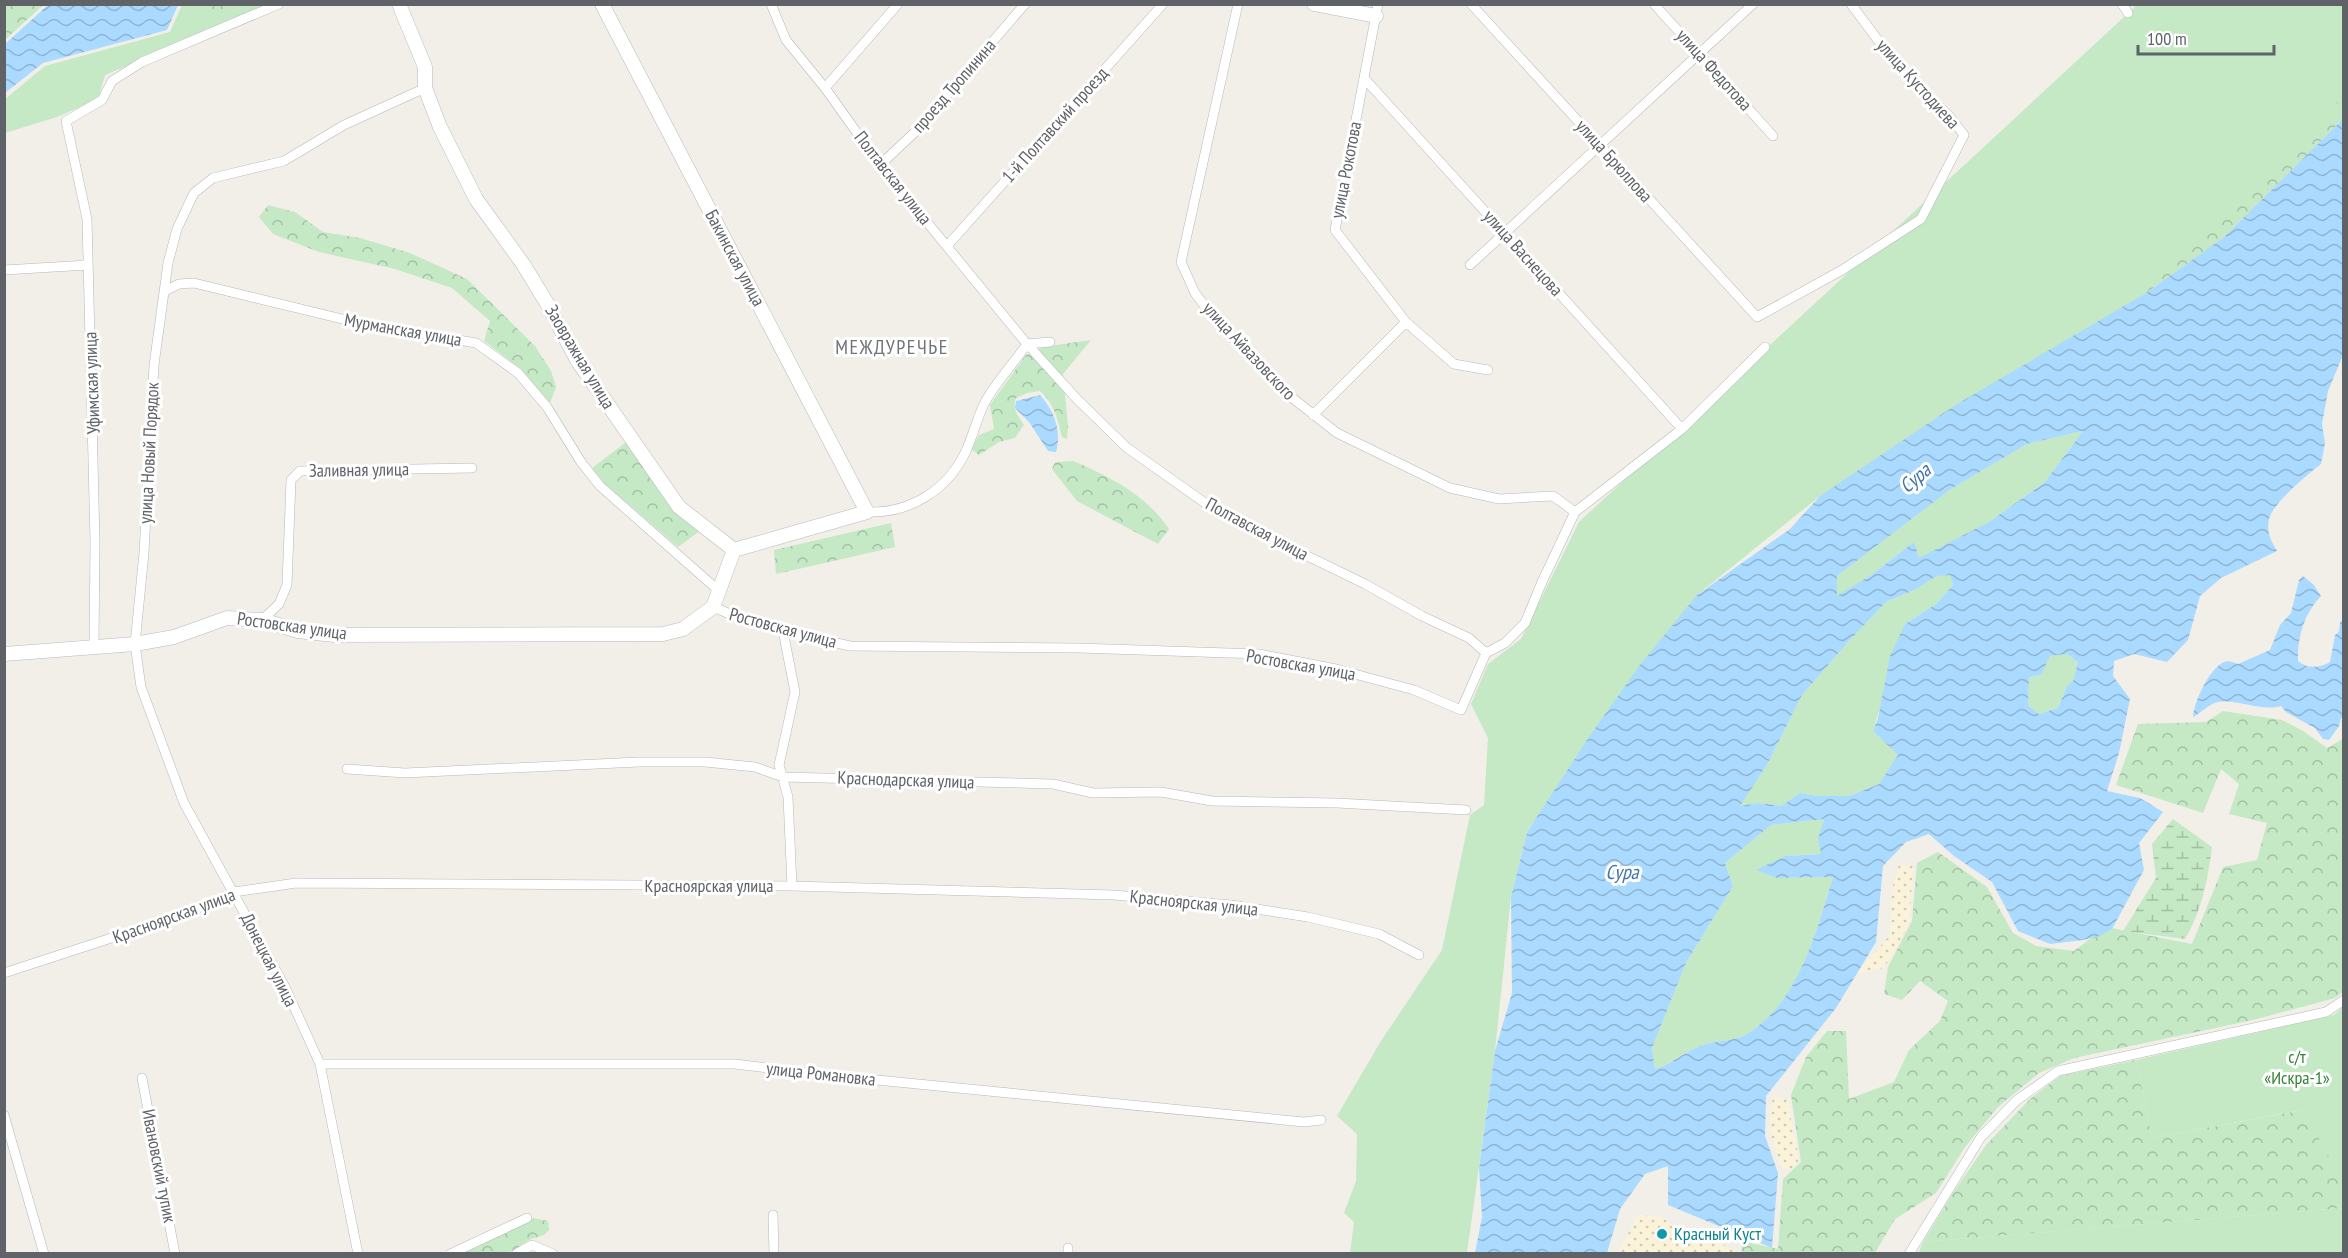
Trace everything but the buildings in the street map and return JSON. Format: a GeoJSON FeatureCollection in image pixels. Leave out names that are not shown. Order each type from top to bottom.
{"type":"FeatureCollection","features":[{"type":"Feature","properties":{"kind":"street","name":"Уфимская улица"},"geometry":{"type":"LineString","coordinates":[[93,647],[95,530],[87,219],[66,121],[102,100],[112,81],[142,62],[279,4]]}},
{"type":"Feature","properties":{"kind":"street","name":"Заовражная улица"},"geometry":{"type":"LineString","coordinates":[[399,4],[425,67],[425,88],[440,128],[476,199],[523,264],[548,304],[577,360],[679,507],[734,550]]}},
{"type":"Feature","properties":{"kind":"street","name":"Бакинская улица"},"geometry":{"type":"LineString","coordinates":[[602,4],[867,512]]}},
{"type":"Feature","properties":{"kind":"street","name":"Полтавская улица"},"geometry":{"type":"LineString","coordinates":[[771,4],[786,40],[825,88],[880,165],[1028,344],[1076,398],[1126,447],[1219,513],[1469,638],[1486,653]]}},
{"type":"Feature","properties":{"kind":"street"},"geometry":{"type":"LineString","coordinates":[[825,88],[898,4]]}},
{"type":"Feature","properties":{"kind":"street","name":"проезд Тропинина"},"geometry":{"type":"LineString","coordinates":[[880,165],[914,133],[1025,4]]}},
{"type":"Feature","properties":{"kind":"street","name":"1-й Полтавский проезд"},"geometry":{"type":"LineString","coordinates":[[947,246],[1163,4]]}},
{"type":"Feature","properties":{"kind":"street","name":"улица Айвазовского"},"geometry":{"type":"LineString","coordinates":[[1238,4],[1180,262],[1195,293],[1213,317],[1281,390],[1336,433],[1450,488],[1499,499],[1553,496],[1575,512]]}},
{"type":"Feature","properties":{"kind":"street"},"geometry":{"type":"LineString","coordinates":[[1314,4],[1377,10]]}},
{"type":"Feature","properties":{"kind":"street","name":"улица Брюллова"},"geometry":{"type":"LineString","coordinates":[[1471,4],[1757,317]]}},
{"type":"Feature","properties":{"kind":"street","name":"улица Федотова"},"geometry":{"type":"LineString","coordinates":[[1654,4],[1773,136]]}},
{"type":"Feature","properties":{"kind":"street"},"geometry":{"type":"LineString","coordinates":[[1470,265],[1753,4]]}},
{"type":"Feature","properties":{"kind":"street","name":"улица Кустодиева"},"geometry":{"type":"LineString","coordinates":[[1757,317],[1842,270],[1921,219],[1964,135],[1950,117],[1892,59],[1851,4]]}},
{"type":"Feature","properties":{"kind":"street"},"geometry":{"type":"LineString","coordinates":[[2122,4],[2128,14]]}},
{"type":"Feature","properties":{"kind":"street","name":"улица Рокотова"},"geometry":{"type":"LineString","coordinates":[[1377,10],[1335,230],[1406,322],[1454,364],[1488,370]]}},
{"type":"Feature","properties":{"kind":"street","name":"улица Васнецова"},"geometry":{"type":"LineString","coordinates":[[1364,78],[1682,429]]}},
{"type":"Feature","properties":{"kind":"street","name":"улица Новый Порядок"},"geometry":{"type":"LineString","coordinates":[[135,644],[144,553],[154,366],[168,263],[177,229],[194,194],[213,178],[284,161],[344,125],[425,88]]}},
{"type":"Feature","properties":{"kind":"street"},"geometry":{"type":"LineString","coordinates":[[4,270],[88,265]]}},
{"type":"Feature","properties":{"kind":"street","name":"Мурманская улица"},"geometry":{"type":"LineString","coordinates":[[165,291],[178,284],[194,283],[363,324],[476,343],[518,373],[547,407],[581,462],[600,486],[719,591]]}},
{"type":"Feature","properties":{"kind":"street"},"geometry":{"type":"LineString","coordinates":[[1313,415],[1406,322]]}},
{"type":"Feature","properties":{"kind":"street"},"geometry":{"type":"LineString","coordinates":[[713,607],[734,550],[867,512],[888,513],[928,496],[948,478],[965,452],[985,402],[1028,344],[1050,342]]}},
{"type":"Feature","properties":{"kind":"street"},"geometry":{"type":"LineString","coordinates":[[1486,653],[1505,643],[1526,623],[1542,582],[1575,512],[1682,429],[1765,347]]}},
{"type":"Feature","properties":{"kind":"street","name":"Заливная улица"},"geometry":{"type":"LineString","coordinates":[[262,620],[279,604],[287,585],[291,480],[300,471],[472,468]]}},
{"type":"Feature","properties":{"kind":"street","name":"Ростовская улица"},"geometry":{"type":"LineString","coordinates":[[4,654],[135,644],[174,637],[227,618],[262,620],[298,631],[334,634],[663,634],[683,629],[713,607],[783,631],[850,646],[1079,648],[1259,654],[1359,675],[1414,690],[1461,710],[1486,653]]}},
{"type":"Feature","properties":{"kind":"street"},"geometry":{"type":"LineString","coordinates":[[783,631],[795,692],[778,765],[788,797],[792,886]]}},
{"type":"Feature","properties":{"kind":"street","name":"Донецкая улица"},"geometry":{"type":"LineString","coordinates":[[135,644],[141,687],[184,803],[286,989],[320,1064],[358,1254]]}},
{"type":"Feature","properties":{"kind":"street","name":"Краснодарская улица"},"geometry":{"type":"LineString","coordinates":[[347,769],[405,773],[639,762],[705,762],[755,767],[783,777],[1053,784],[1093,793],[1161,792],[1212,801],[1337,803],[1466,810]]}},
{"type":"Feature","properties":{"kind":"street","name":"Красноярская улица"},"geometry":{"type":"LineString","coordinates":[[4,974],[185,914],[234,892],[296,883],[792,886],[1113,895],[1232,905],[1308,917],[1379,934],[1419,955]]}},
{"type":"Feature","properties":{"kind":"street"},"geometry":{"type":"LineString","coordinates":[[1909,1254],[1981,1137],[2017,1100],[2058,1071],[2326,1012],[2343,1000]]}},
{"type":"Feature","properties":{"kind":"street","name":"улица Романовка"},"geometry":{"type":"LineString","coordinates":[[320,1064],[735,1064],[1304,1122],[1321,1120]]}},
{"type":"Feature","properties":{"kind":"street","name":"Ивановский тупик"},"geometry":{"type":"LineString","coordinates":[[142,1078],[175,1254]]}},
{"type":"Feature","properties":{"kind":"street"},"geometry":{"type":"LineString","coordinates":[[4,1115],[44,1254]]}},
{"type":"Feature","properties":{"kind":"street"},"geometry":{"type":"LineString","coordinates":[[773,1215],[774,1254]]}},
{"type":"Feature","properties":{"kind":"street"},"geometry":{"type":"LineString","coordinates":[[450,1254],[527,1218]]}},
{"type":"Feature","properties":{"kind":"street"},"geometry":{"type":"LineString","coordinates":[[516,1254],[532,1245],[554,1254]]}},
{"type":"Feature","properties":{"kind":"green space"},"geometry":{"type":"Polygon","coordinates":[[[5,4],[43,4],[43,5],[5,40],[5,4]]]}},
{"type":"Feature","properties":{"kind":"green space"},"geometry":{"type":"Polygon","coordinates":[[[195,4],[247,5],[197,18],[195,4]]]}},
{"type":"Feature","properties":{"kind":"green space"},"geometry":{"type":"Polygon","coordinates":[[[182,5],[271,5],[105,75],[98,99],[57,117],[5,133],[4,100],[45,66],[170,32],[182,5]]]}},
{"type":"Feature","properties":{"kind":"green space"},"geometry":{"type":"Polygon","coordinates":[[[2137,5],[2343,5],[2343,101],[2146,293],[1820,496],[1697,595],[1527,831],[1511,897],[1495,1051],[1467,1253],[1350,1253],[1354,1222],[1344,1213],[1356,1181],[1357,1134],[1337,1116],[1381,1041],[1442,950],[1470,815],[1484,805],[1488,738],[1471,704],[1488,664],[1521,639],[1579,522],[2137,5]]]}},
{"type":"Feature","properties":{"kind":"green space"},"geometry":{"type":"Polygon","coordinates":[[[2343,97],[2343,119],[2224,237],[2146,293],[2165,265],[2239,200],[2343,97]]]}},
{"type":"Feature","properties":{"kind":"green space"},"geometry":{"type":"Polygon","coordinates":[[[268,205],[295,212],[323,232],[360,238],[410,253],[467,279],[535,346],[551,371],[556,387],[550,403],[521,369],[484,341],[490,321],[452,288],[395,269],[319,252],[273,234],[259,217],[268,205]]]}},
{"type":"Feature","properties":{"kind":"green space"},"geometry":{"type":"Polygon","coordinates":[[[1091,340],[1063,374],[1067,439],[1062,437],[1052,407],[1040,391],[1016,398],[1015,409],[1024,425],[1015,438],[999,442],[979,455],[971,449],[979,435],[994,429],[990,405],[1026,355],[1043,347],[1091,340]]]}},
{"type":"Feature","properties":{"kind":"green space"},"geometry":{"type":"Polygon","coordinates":[[[2083,431],[2044,483],[1989,522],[1919,559],[1914,542],[1871,575],[1837,597],[1837,576],[1951,489],[2027,444],[2083,431]]]}},
{"type":"Feature","properties":{"kind":"green space"},"geometry":{"type":"Polygon","coordinates":[[[629,440],[701,530],[678,547],[604,483],[592,468],[629,440]]]}},
{"type":"Feature","properties":{"kind":"green space"},"geometry":{"type":"Polygon","coordinates":[[[1073,461],[1127,488],[1150,506],[1169,529],[1158,544],[1077,501],[1052,469],[1055,462],[1073,461]]]}},
{"type":"Feature","properties":{"kind":"green space"},"geometry":{"type":"Polygon","coordinates":[[[891,523],[895,547],[776,574],[774,550],[891,523]]]}},
{"type":"Feature","properties":{"kind":"green space"},"geometry":{"type":"Polygon","coordinates":[[[1950,574],[1953,585],[1936,604],[1905,624],[1873,731],[1899,755],[1879,784],[1849,796],[1818,796],[1800,793],[1781,806],[1759,803],[1739,807],[1768,763],[1802,695],[1849,641],[1886,602],[1916,589],[1937,576],[1950,574]]]}},
{"type":"Feature","properties":{"kind":"green space"},"geometry":{"type":"Polygon","coordinates":[[[2067,654],[2078,662],[2073,682],[2067,686],[2058,708],[2039,714],[2028,705],[2029,677],[2041,675],[2049,656],[2067,654]]]}},
{"type":"Feature","properties":{"kind":"green space"},"geometry":{"type":"Polygon","coordinates":[[[2223,711],[2282,720],[2327,748],[2343,739],[2344,991],[2335,998],[2253,1020],[2074,1058],[2039,1073],[1998,1107],[1965,1147],[1936,1193],[1895,1219],[1875,1253],[1742,1253],[1741,1241],[1778,1249],[1783,1179],[1801,1162],[1791,1095],[1806,1057],[1827,1031],[1846,1031],[1849,1099],[1894,1082],[1909,1050],[1940,1021],[1948,1001],[1920,981],[1902,1000],[1884,994],[1888,967],[1912,921],[1917,863],[1938,852],[1987,887],[2013,933],[2036,946],[2074,951],[2106,927],[2192,944],[2223,867],[2257,860],[2267,823],[2229,814],[2239,784],[2221,769],[2203,813],[2116,785],[2138,724],[2206,722],[2223,711]]]}},
{"type":"Feature","properties":{"kind":"green space"},"geometry":{"type":"Polygon","coordinates":[[[1824,819],[1818,838],[1822,854],[1785,856],[1777,878],[1833,877],[1812,943],[1792,986],[1764,1022],[1745,1035],[1700,1046],[1655,1069],[1652,1048],[1686,963],[1733,886],[1725,863],[1771,825],[1824,819]]]}},
{"type":"Feature","properties":{"kind":"green space"},"geometry":{"type":"Polygon","coordinates":[[[2173,819],[2212,847],[2196,917],[2185,939],[2123,931],[2156,878],[2152,844],[2173,819]]]}},
{"type":"Feature","properties":{"kind":"green space","name":"с/т «Искра-1»"},"geometry":{"type":"Polygon","coordinates":[[[2343,1007],[2343,1162],[2332,1162],[2302,1110],[2152,1138],[2136,1060],[2334,1015],[2343,1007]]]}},
{"type":"Feature","properties":{"kind":"green space"},"geometry":{"type":"Polygon","coordinates":[[[2136,1060],[2152,1138],[2303,1110],[2332,1162],[2343,1162],[2343,1208],[1923,1242],[1986,1145],[2030,1099],[2060,1076],[2136,1060]]]}},
{"type":"Feature","properties":{"kind":"green space"},"geometry":{"type":"Polygon","coordinates":[[[2343,1208],[2343,1253],[1918,1254],[1923,1242],[2343,1208]]]}},
{"type":"Feature","properties":{"kind":"green space"},"geometry":{"type":"Polygon","coordinates":[[[533,1218],[548,1221],[549,1230],[544,1235],[531,1239],[512,1251],[459,1254],[533,1218]]]}},
{"type":"Feature","properties":{"kind":"sand"},"geometry":{"type":"Polygon","coordinates":[[[1899,864],[1913,866],[1909,924],[1883,968],[1857,973],[1890,935],[1892,889],[1899,864]]]}},
{"type":"Feature","properties":{"kind":"sand"},"geometry":{"type":"Polygon","coordinates":[[[1774,1094],[1789,1101],[1798,1156],[1798,1161],[1791,1169],[1783,1169],[1779,1166],[1772,1138],[1770,1116],[1774,1094]]]}},
{"type":"Feature","properties":{"kind":"sand","name":"Красный Куст"},"geometry":{"type":"Polygon","coordinates":[[[1638,1215],[1661,1217],[1676,1227],[1706,1237],[1735,1250],[1736,1253],[1618,1253],[1638,1215]]]}},
{"type":"Feature","properties":{"kind":"water"},"geometry":{"type":"Polygon","coordinates":[[[48,5],[178,5],[167,30],[43,63],[5,93],[5,44],[48,5]]]}},
{"type":"Feature","properties":{"kind":"water","name":"Сура"},"geometry":{"type":"Polygon","coordinates":[[[2343,119],[2343,355],[2328,391],[2322,424],[2325,443],[2321,464],[2291,490],[2272,512],[2268,523],[2269,532],[2277,551],[2221,578],[2200,596],[2188,640],[2167,662],[2134,654],[2114,661],[2113,676],[2130,699],[2119,753],[2107,791],[2140,798],[2163,812],[2139,843],[2144,870],[2112,929],[2100,936],[2050,944],[2018,931],[1992,882],[1954,856],[1929,834],[1906,842],[1883,866],[1876,942],[1836,1008],[1766,1096],[1765,1136],[1778,1173],[1772,1248],[1668,1205],[1668,1166],[1645,1174],[1620,1209],[1607,1253],[1475,1253],[1482,1217],[1479,1168],[1495,1051],[1512,993],[1511,897],[1527,832],[1591,734],[1640,665],[1697,595],[1790,529],[1820,496],[1954,406],[2146,293],[2224,237],[2343,119]],[[2083,431],[2027,444],[1951,489],[1837,576],[1837,596],[1871,575],[1914,542],[1919,558],[1989,522],[2044,483],[2083,431]],[[1950,575],[1937,576],[1916,589],[1886,602],[1802,695],[1768,763],[1740,806],[1759,803],[1781,806],[1800,793],[1818,796],[1849,796],[1879,784],[1898,755],[1873,731],[1878,718],[1890,656],[1905,624],[1936,604],[1953,585],[1950,575]],[[2067,654],[2050,656],[2041,675],[2029,677],[2028,705],[2039,714],[2058,708],[2067,686],[2073,681],[2078,662],[2067,654]],[[1824,819],[1771,825],[1725,863],[1733,886],[1686,963],[1652,1048],[1655,1069],[1700,1046],[1745,1035],[1763,1022],[1779,1005],[1802,965],[1820,921],[1833,877],[1777,878],[1756,870],[1785,856],[1821,854],[1818,838],[1824,819]]]}},
{"type":"Feature","properties":{"kind":"water"},"geometry":{"type":"Polygon","coordinates":[[[1040,395],[1056,421],[1058,444],[1056,452],[1048,451],[1029,422],[1015,408],[1016,401],[1040,395]]]}},
{"type":"Feature","properties":{"kind":"water"},"geometry":{"type":"Polygon","coordinates":[[[2303,576],[2313,584],[2321,596],[2310,610],[2303,626],[2298,661],[2314,667],[2330,662],[2335,635],[2339,632],[2340,622],[2343,620],[2343,718],[2329,740],[2323,739],[2315,728],[2286,712],[2281,706],[2266,707],[2218,702],[2193,717],[2196,702],[2204,686],[2219,665],[2228,661],[2238,664],[2270,650],[2280,625],[2291,613],[2299,580],[2303,576]]]}},
{"type":"Feature","properties":{"kind":"place","name":"Красный Куст"},"geometry":{"type":"Point","coordinates":[1662,1234]}},
{"type":"Feature","properties":{"kind":"district","name":"МЕЖДУРЕЧЬЕ"},"geometry":{"type":"Point","coordinates":[892,347]}}]}
